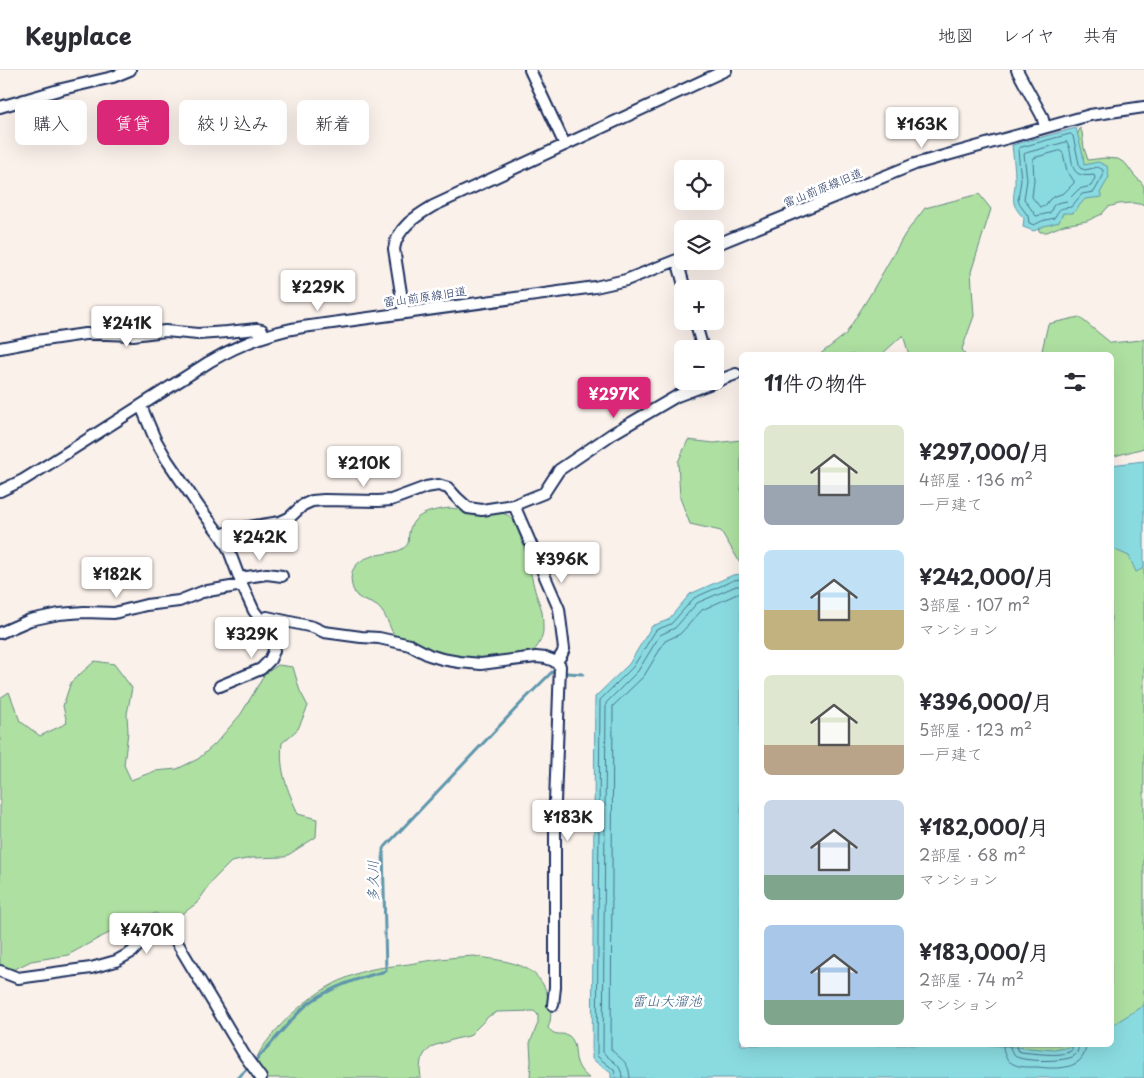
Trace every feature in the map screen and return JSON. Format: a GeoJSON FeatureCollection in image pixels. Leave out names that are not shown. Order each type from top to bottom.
{"type":"FeatureCollection","features":[{"type":"Feature","properties":{"kind":"street"},"geometry":{"type":"LineString","coordinates":[[0,107],[113,77],[130,70]]}},
{"type":"Feature","properties":{"kind":"street"},"geometry":{"type":"LineString","coordinates":[[530,70],[565,145]]}},
{"type":"Feature","properties":{"kind":"street"},"geometry":{"type":"LineString","coordinates":[[404,312],[394,249],[395,239],[420,214],[433,206],[726,70]]}},
{"type":"Feature","properties":{"kind":"street"},"geometry":{"type":"LineString","coordinates":[[1017,70],[1042,116],[1045,127]]}},
{"type":"Feature","properties":{"kind":"street","name":"雷山前原線旧道"},"geometry":{"type":"LineString","coordinates":[[724,241],[915,164],[1090,115],[1144,108]]}},
{"type":"Feature","properties":{"kind":"street","name":"雷山前原線旧道"},"geometry":{"type":"LineString","coordinates":[[0,491],[23,480],[209,362],[264,336],[291,329],[404,312],[595,287],[626,280],[674,261]]}},
{"type":"Feature","properties":{"kind":"street"},"geometry":{"type":"LineString","coordinates":[[0,348],[85,334],[133,335],[165,331],[198,334],[257,329],[262,330],[264,336]]}},
{"type":"Feature","properties":{"kind":"street"},"geometry":{"type":"LineString","coordinates":[[724,378],[736,374]]}},
{"type":"Feature","properties":{"kind":"street"},"geometry":{"type":"LineString","coordinates":[[221,536],[243,528],[280,522],[289,518],[303,505],[312,501],[391,500],[426,487],[438,485],[448,488],[468,508],[482,510],[514,505],[544,493],[559,470],[612,434],[677,396],[692,390]]}},
{"type":"Feature","properties":{"kind":"street"},"geometry":{"type":"LineString","coordinates":[[141,406],[167,460],[228,548],[254,611],[273,641],[274,651],[270,660],[261,669],[220,686]]}},
{"type":"Feature","properties":{"kind":"street"},"geometry":{"type":"LineString","coordinates":[[514,505],[559,608],[564,649],[558,664],[560,677],[555,802],[554,1005]]}},
{"type":"Feature","properties":{"kind":"street"},"geometry":{"type":"LineString","coordinates":[[0,633],[30,620],[59,614],[84,612],[114,613],[146,605],[179,601],[202,592],[267,574],[282,576]]}},
{"type":"Feature","properties":{"kind":"street"},"geometry":{"type":"LineString","coordinates":[[262,621],[267,617],[324,632],[361,638],[379,638],[410,646],[442,660],[481,664],[536,657],[546,658],[558,664]]}},
{"type":"Feature","properties":{"kind":"street"},"geometry":{"type":"LineString","coordinates":[[0,971],[18,978],[91,968],[116,961],[132,952],[155,928],[166,929],[175,938],[245,1056],[259,1076]]}},
{"type":"Feature","properties":{"kind":"green space"},"geometry":{"type":"Polygon","coordinates":[[[1080,128],[1088,160],[1118,159],[1126,164],[1144,187],[1144,205],[1133,203],[1119,204],[1108,207],[1102,214],[1087,221],[1064,225],[1047,232],[1040,232],[1037,227],[1057,219],[1066,211],[1083,170],[1075,141],[1080,128]]]}},
{"type":"Feature","properties":{"kind":"green space"},"geometry":{"type":"Polygon","coordinates":[[[979,194],[991,209],[971,272],[974,316],[962,349],[964,352],[908,352],[903,335],[884,352],[823,352],[845,335],[905,234],[925,208],[979,194]]]}},
{"type":"Feature","properties":{"kind":"green space"},"geometry":{"type":"Polygon","coordinates":[[[1079,317],[1111,343],[1141,340],[1144,338],[1144,448],[1114,456],[1114,352],[1042,352],[1048,324],[1079,317]]]}},
{"type":"Feature","properties":{"kind":"green space"},"geometry":{"type":"Polygon","coordinates":[[[688,440],[714,443],[739,440],[739,561],[721,531],[690,524],[680,498],[678,462],[688,440]]]}},
{"type":"Feature","properties":{"kind":"green space"},"geometry":{"type":"Polygon","coordinates":[[[450,508],[499,512],[509,516],[514,522],[526,553],[542,614],[543,631],[541,638],[536,648],[530,653],[523,656],[450,663],[427,660],[414,655],[400,645],[381,610],[377,606],[359,598],[353,590],[351,582],[352,571],[359,562],[373,556],[400,550],[408,544],[409,533],[414,521],[424,514],[450,508]]]}},
{"type":"Feature","properties":{"kind":"green space"},"geometry":{"type":"Polygon","coordinates":[[[1114,541],[1144,561],[1144,1015],[1114,1032],[1114,541]]]}},
{"type":"Feature","properties":{"kind":"green space"},"geometry":{"type":"Polygon","coordinates":[[[95,661],[114,664],[132,688],[127,714],[128,732],[124,765],[131,780],[155,771],[177,769],[198,759],[215,744],[241,714],[265,674],[278,665],[293,667],[300,691],[308,706],[298,729],[282,743],[283,771],[298,814],[317,819],[316,837],[285,857],[252,858],[231,862],[213,880],[197,903],[170,923],[156,913],[128,924],[68,955],[31,961],[11,971],[0,967],[0,698],[9,692],[20,721],[40,736],[67,723],[63,706],[71,682],[95,661]]]}},
{"type":"Feature","properties":{"kind":"green space"},"geometry":{"type":"Polygon","coordinates":[[[474,956],[510,962],[530,971],[538,978],[545,988],[550,1005],[551,1018],[548,1028],[554,1033],[567,1035],[572,1039],[578,1065],[589,1078],[530,1078],[530,1043],[538,1023],[538,1015],[534,1011],[497,1012],[489,1016],[469,1036],[433,1046],[425,1053],[421,1060],[421,1078],[254,1078],[256,1060],[269,1039],[304,1003],[328,987],[368,970],[474,956]]]}},
{"type":"Feature","properties":{"kind":"green space"},"geometry":{"type":"Polygon","coordinates":[[[979,1047],[1089,1047],[1080,1052],[979,1047]]]}},
{"type":"Feature","properties":{"kind":"water"},"geometry":{"type":"Polygon","coordinates":[[[1076,128],[1084,165],[1098,162],[1107,166],[1109,177],[1100,193],[1102,197],[1085,199],[1073,213],[1063,213],[1059,222],[1034,231],[1023,227],[1024,218],[1014,203],[1015,174],[1012,145],[1076,128]]]}},
{"type":"Feature","properties":{"kind":"water"},"geometry":{"type":"Polygon","coordinates":[[[1144,461],[1144,568],[1136,572],[1129,556],[1114,549],[1114,465],[1144,461]]]}},
{"type":"Feature","properties":{"kind":"water","name":"雷山大溜池"},"geometry":{"type":"Polygon","coordinates":[[[739,574],[739,1047],[1014,1047],[1055,1050],[1069,1047],[1114,1047],[1114,1024],[1144,1005],[1144,1078],[611,1078],[611,1073],[592,1059],[595,697],[629,664],[652,626],[668,620],[690,594],[733,575],[739,574]]]}},
{"type":"Feature","properties":{"kind":"waterway","name":"多久川"},"geometry":{"type":"LineString","coordinates":[[238,1078],[309,1003],[346,983],[386,971],[383,849],[552,672],[583,674]]}}]}
